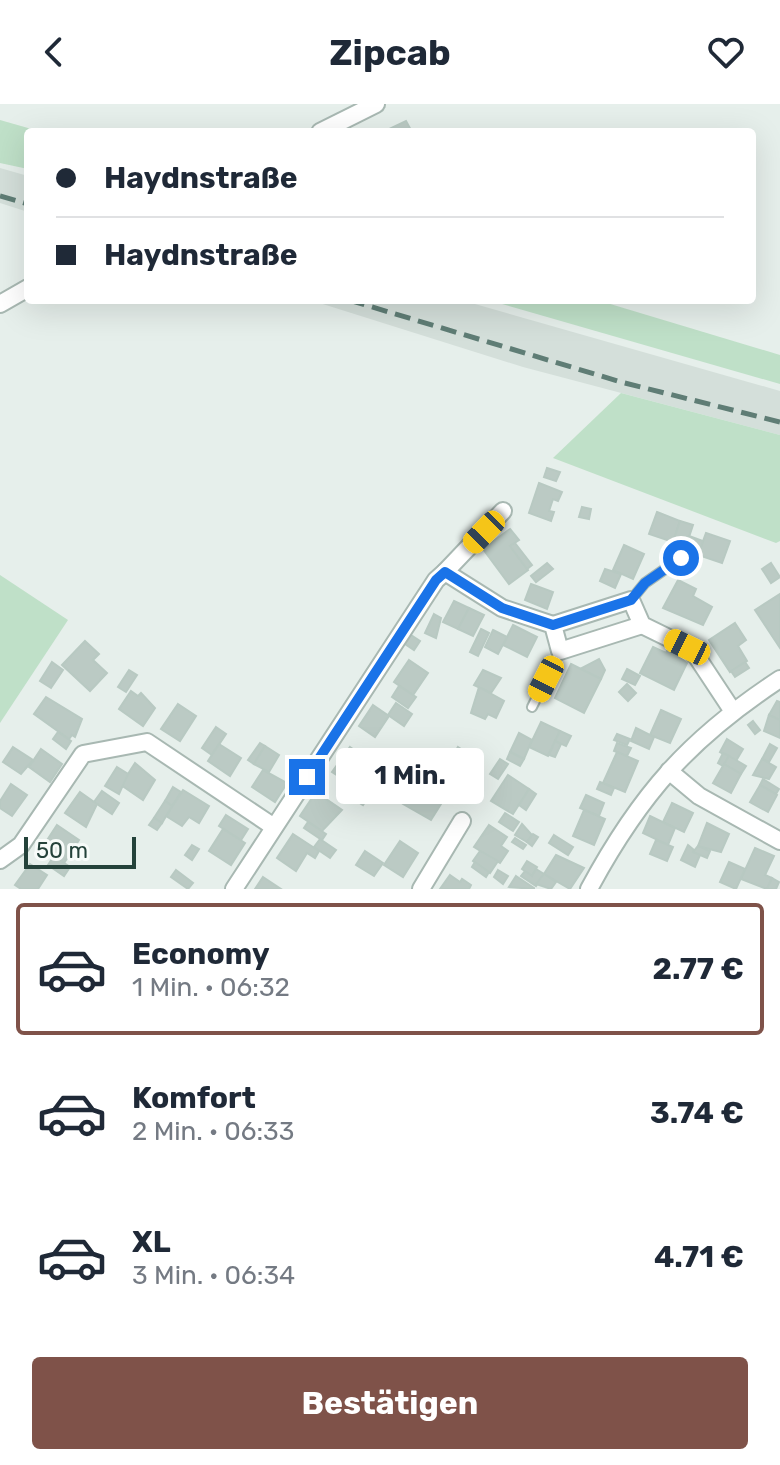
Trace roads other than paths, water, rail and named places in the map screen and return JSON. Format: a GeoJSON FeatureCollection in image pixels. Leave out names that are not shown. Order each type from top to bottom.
{"type":"FeatureCollection","features":[{"type":"Feature","properties":{"kind":"street"},"geometry":{"type":"LineString","coordinates":[[328,128],[376,104]]}},
{"type":"Feature","properties":{"kind":"street"},"geometry":{"type":"LineString","coordinates":[[0,304],[24,290]]}},
{"type":"Feature","properties":{"kind":"street"},"geometry":{"type":"LineString","coordinates":[[234,889],[436,580],[503,511]]}},
{"type":"Feature","properties":{"kind":"street"},"geometry":{"type":"LineString","coordinates":[[445,572],[502,608],[553,625],[631,600],[642,625],[687,647],[697,657],[732,710]]}},
{"type":"Feature","properties":{"kind":"street"},"geometry":{"type":"LineString","coordinates":[[553,625],[560,651],[642,625]]}},
{"type":"Feature","properties":{"kind":"street"},"geometry":{"type":"LineString","coordinates":[[589,889],[621,830],[669,771],[732,710],[780,679]]}},
{"type":"Feature","properties":{"kind":"street"},"geometry":{"type":"LineString","coordinates":[[0,860],[21,845],[83,754],[147,742],[274,827]]}},
{"type":"Feature","properties":{"kind":"street"},"geometry":{"type":"LineString","coordinates":[[669,771],[699,796],[780,841]]}},
{"type":"Feature","properties":{"kind":"street"},"geometry":{"type":"LineString","coordinates":[[421,889],[462,821]]}},
{"type":"Feature","properties":{"kind":"lane"},"geometry":{"type":"LineString","coordinates":[[631,600],[645,583],[681,558]]}},
{"type":"Feature","properties":{"kind":"lane"},"geometry":{"type":"LineString","coordinates":[[532,707],[560,651]]}},
{"type":"Feature","properties":{"kind":"railway"},"geometry":{"type":"LineString","coordinates":[[0,196],[24,203]]}},
{"type":"Feature","properties":{"kind":"railway"},"geometry":{"type":"LineString","coordinates":[[362,304],[621,382],[780,422]]}}]}
